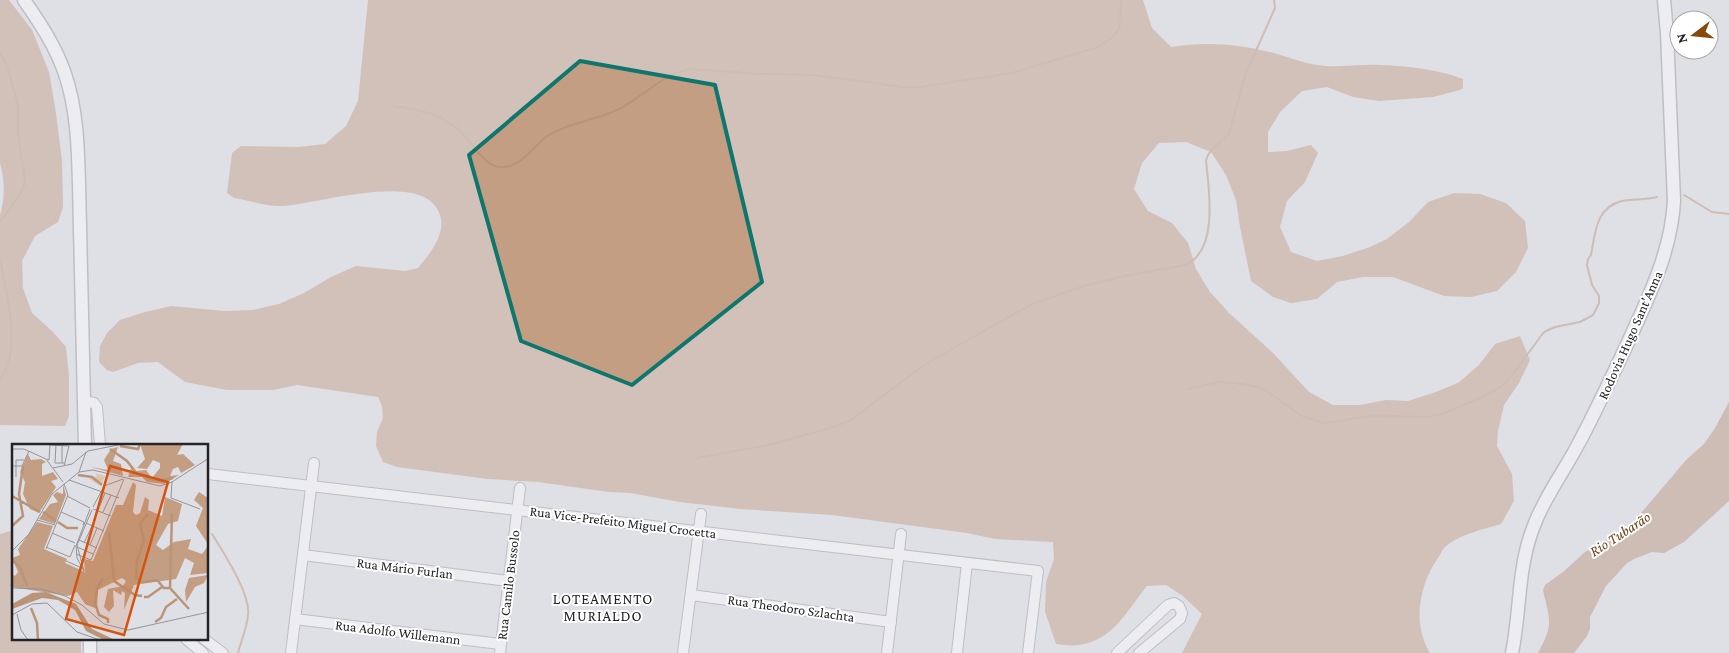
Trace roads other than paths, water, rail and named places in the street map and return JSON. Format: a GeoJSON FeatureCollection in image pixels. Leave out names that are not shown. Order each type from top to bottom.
{"type":"FeatureCollection","features":[{"type":"Feature","properties":{"kind":"main road"},"geometry":{"type":"LineString","coordinates":[[24,0],[54,47],[65,74],[74,109],[78,142],[85,444]]}},
{"type":"Feature","properties":{"kind":"main road","name":"Rodovia Hugo Sant'Anna"},"geometry":{"type":"LineString","coordinates":[[1512,653],[1522,566],[1534,524],[1598,406],[1652,291],[1669,239],[1674,201],[1664,0]]}},
{"type":"Feature","properties":{"kind":"main road"},"geometry":{"type":"LineString","coordinates":[[90,640],[90,653]]}},
{"type":"Feature","properties":{"kind":"street"},"geometry":{"type":"LineString","coordinates":[[84,401],[97,407],[100,444]]}},
{"type":"Feature","properties":{"kind":"street"},"geometry":{"type":"LineString","coordinates":[[291,653],[314,463]]}},
{"type":"Feature","properties":{"kind":"street","name":"Rua Vice-Prefeito Miguel Crocetta"},"geometry":{"type":"LineString","coordinates":[[209,474],[1038,571],[1028,653]]}},
{"type":"Feature","properties":{"kind":"street","name":"Rua Camilo Bussolo"},"geometry":{"type":"LineString","coordinates":[[500,649],[520,488]]}},
{"type":"Feature","properties":{"kind":"street"},"geometry":{"type":"LineString","coordinates":[[683,653],[701,514]]}},
{"type":"Feature","properties":{"kind":"street"},"geometry":{"type":"LineString","coordinates":[[887,653],[901,534]]}},
{"type":"Feature","properties":{"kind":"street","name":"Rua Mário Furlan"},"geometry":{"type":"LineString","coordinates":[[303,555],[508,581]]}},
{"type":"Feature","properties":{"kind":"street"},"geometry":{"type":"LineString","coordinates":[[957,653],[967,563]]}},
{"type":"Feature","properties":{"kind":"street","name":"Rua Theodoro Szlachta"},"geometry":{"type":"LineString","coordinates":[[691,595],[891,622]]}},
{"type":"Feature","properties":{"kind":"street"},"geometry":{"type":"LineString","coordinates":[[1117,653],[1168,605],[1174,603],[1179,606],[1182,611],[1180,619],[1138,653]]}},
{"type":"Feature","properties":{"kind":"street","name":"Rua Adolfo Willemann"},"geometry":{"type":"LineString","coordinates":[[295,619],[500,649]]}},
{"type":"Feature","properties":{"kind":"street"},"geometry":{"type":"LineString","coordinates":[[1153,653],[1155,639]]}},
{"type":"Feature","properties":{"kind":"street"},"geometry":{"type":"LineString","coordinates":[[187,640],[203,653]]}},
{"type":"Feature","properties":{"kind":"street"},"geometry":{"type":"LineString","coordinates":[[205,640],[223,653]]}},
{"type":"Feature","properties":{"kind":"water","name":"Rio Tubarão"},"geometry":{"type":"Polygon","coordinates":[[[1729,402],[1729,501],[1684,542],[1664,553],[1652,552],[1627,563],[1606,586],[1590,617],[1590,629],[1587,636],[1574,653],[1538,653],[1547,635],[1549,622],[1543,590],[1545,585],[1585,552],[1625,529],[1636,519],[1687,459],[1704,444],[1729,402]]]}},
{"type":"Feature","properties":{"kind":"waterway"},"geometry":{"type":"LineString","coordinates":[[394,106],[427,112],[445,120],[461,132],[489,163],[494,166],[506,167],[525,157],[546,137],[555,132],[621,108],[671,75],[681,71],[690,69],[761,74],[815,75],[902,87],[920,87],[1012,73],[1098,47],[1114,36],[1120,27],[1121,0]]}},
{"type":"Feature","properties":{"kind":"waterway"},"geometry":{"type":"LineString","coordinates":[[697,458],[773,444],[837,426],[851,420],[920,368],[1034,303],[1081,287],[1125,276],[1185,265],[1196,258],[1203,247],[1209,219],[1210,203],[1207,156],[1229,133],[1246,73],[1275,8],[1274,0]]}},
{"type":"Feature","properties":{"kind":"waterway"},"geometry":{"type":"LineString","coordinates":[[0,53],[7,66],[18,105],[18,134],[25,181],[21,193],[0,222]]}},
{"type":"Feature","properties":{"kind":"waterway"},"geometry":{"type":"LineString","coordinates":[[1684,195],[1712,212],[1729,214]]}},
{"type":"Feature","properties":{"kind":"waterway"},"geometry":{"type":"LineString","coordinates":[[1188,389],[1219,382],[1262,388],[1302,416],[1324,423],[1371,416],[1426,417],[1442,414],[1499,388],[1509,379],[1544,332],[1555,327],[1580,322],[1593,315],[1599,303],[1599,296],[1592,285],[1587,265],[1598,222],[1613,204],[1622,201],[1657,197]]}},
{"type":"Feature","properties":{"kind":"waterway"},"geometry":{"type":"LineString","coordinates":[[0,260],[9,305],[12,338],[7,367],[0,380]]}},
{"type":"Feature","properties":{"kind":"waterway"},"geometry":{"type":"LineString","coordinates":[[212,534],[235,573],[248,606],[246,625],[238,653]]}},
{"type":"Feature","properties":{"kind":"district","name":"LOTEAMENTO MURIALDO"},"geometry":{"type":"Point","coordinates":[603,608]}}]}
